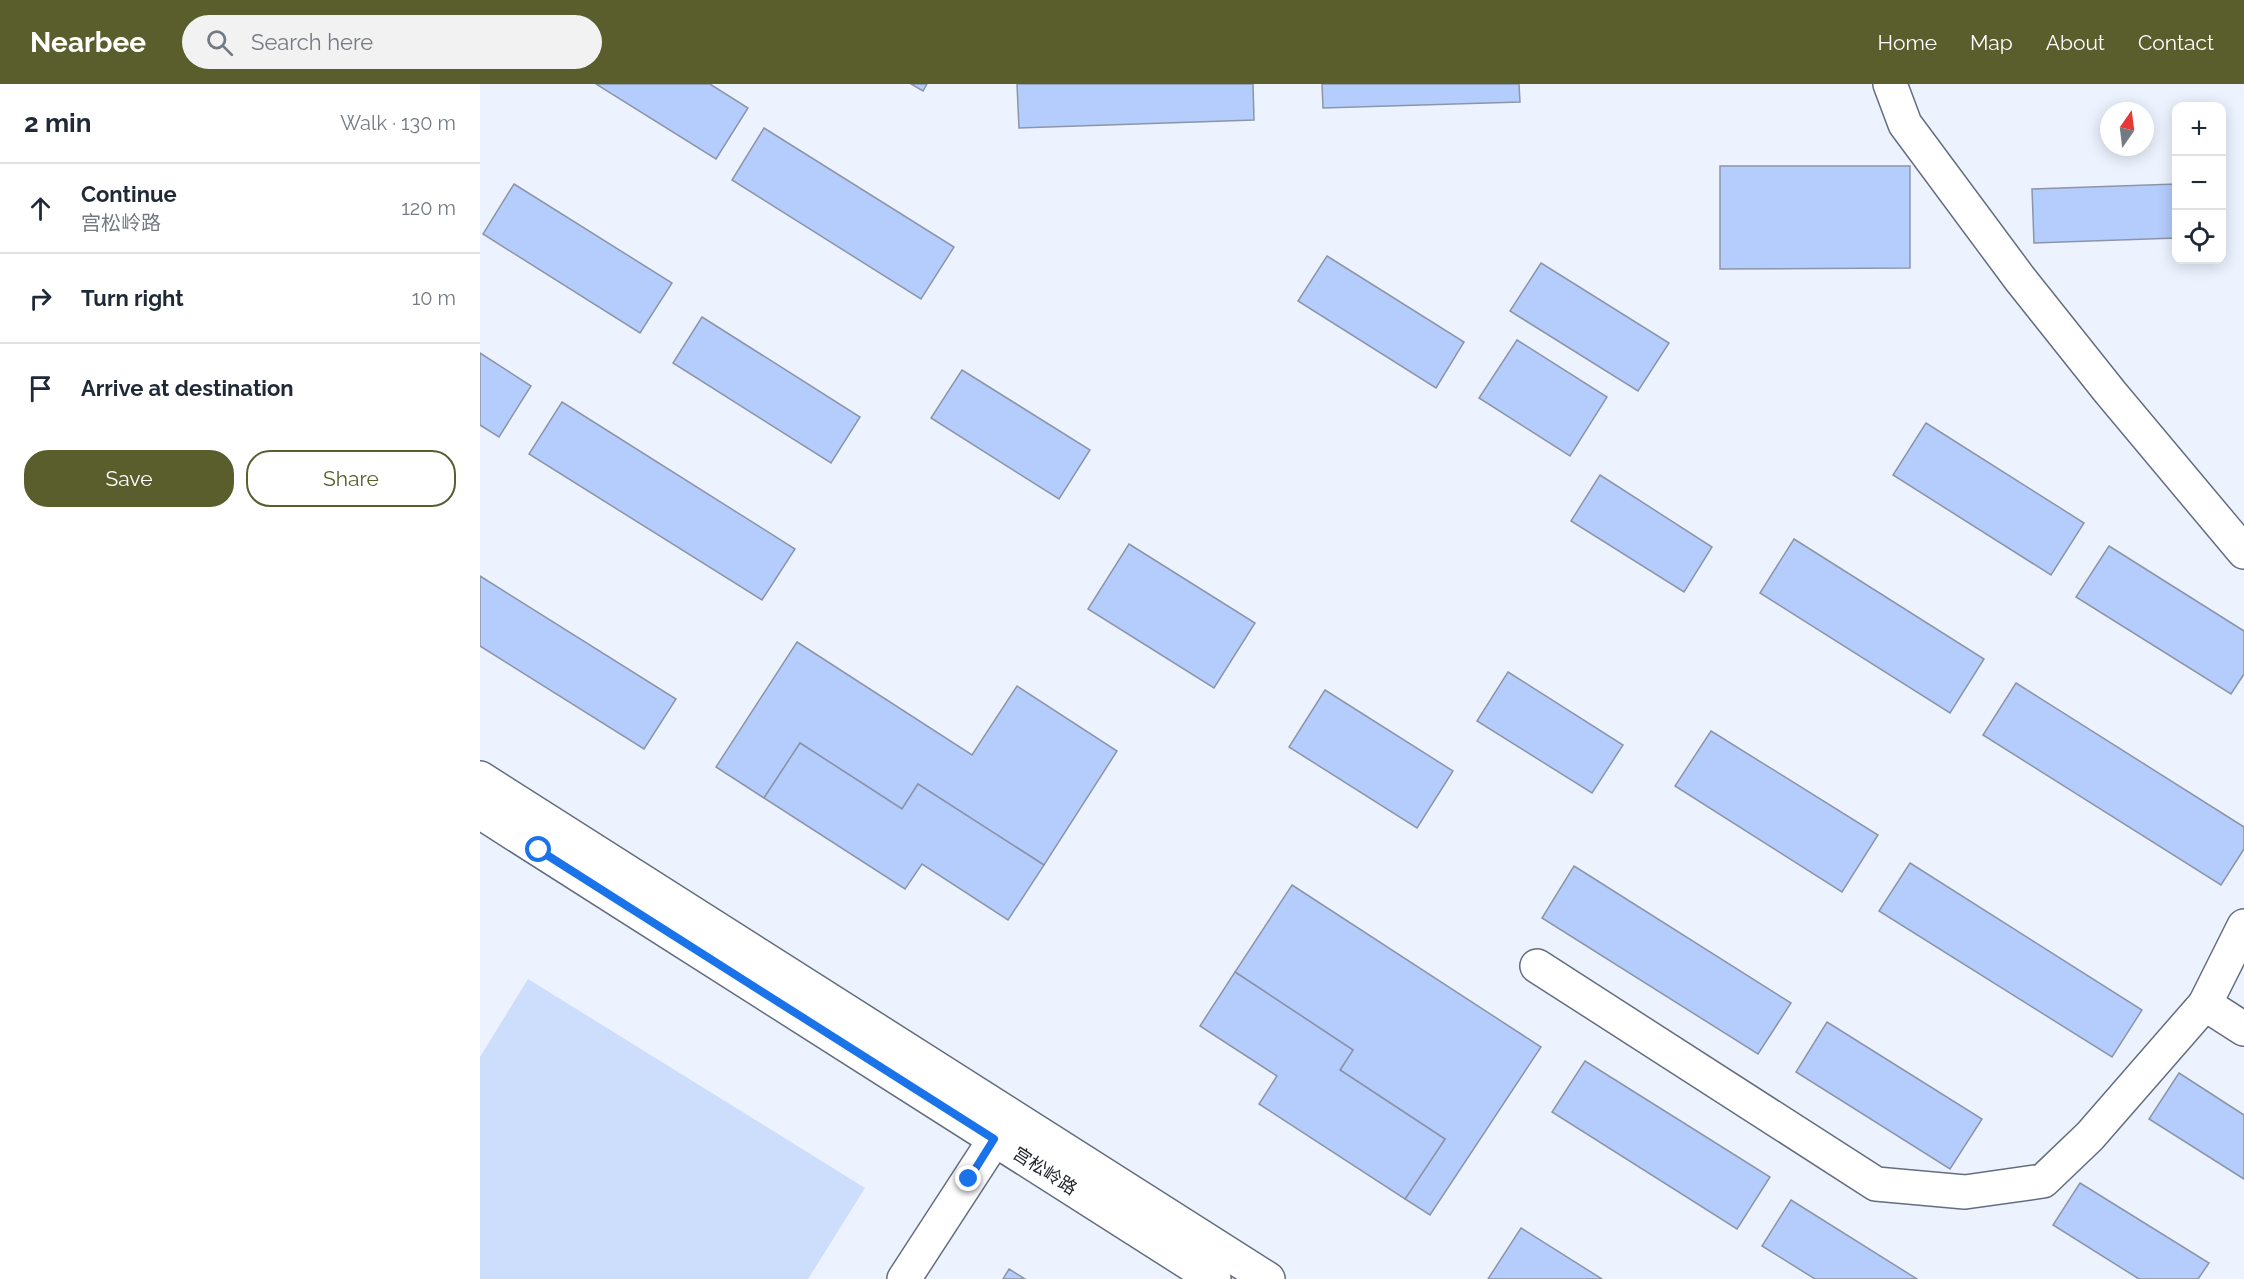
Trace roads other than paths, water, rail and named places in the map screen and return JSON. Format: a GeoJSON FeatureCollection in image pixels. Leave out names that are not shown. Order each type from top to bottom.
{"type":"FeatureCollection","features":[{"type":"Feature","properties":{"kind":"main road"},"geometry":{"type":"LineString","coordinates":[[1890,84],[1905,124],[2020,279],[2110,392],[2244,552]]}},
{"type":"Feature","properties":{"kind":"main road"},"geometry":{"type":"LineString","coordinates":[[480,778],[1268,1279]]}},
{"type":"Feature","properties":{"kind":"main road","name":"宫松岭路"},"geometry":{"type":"LineString","coordinates":[[480,812],[1214,1279]]}},
{"type":"Feature","properties":{"kind":"main road"},"geometry":{"type":"LineString","coordinates":[[1537,966],[1876,1184],[1965,1192],[2043,1181],[2090,1136],[2205,1004],[2244,926]]}},
{"type":"Feature","properties":{"kind":"main road"},"geometry":{"type":"LineString","coordinates":[[2205,1004],[2244,1029]]}},
{"type":"Feature","properties":{"kind":"main road"},"geometry":{"type":"LineString","coordinates":[[904,1279],[994,1139]]}}]}
